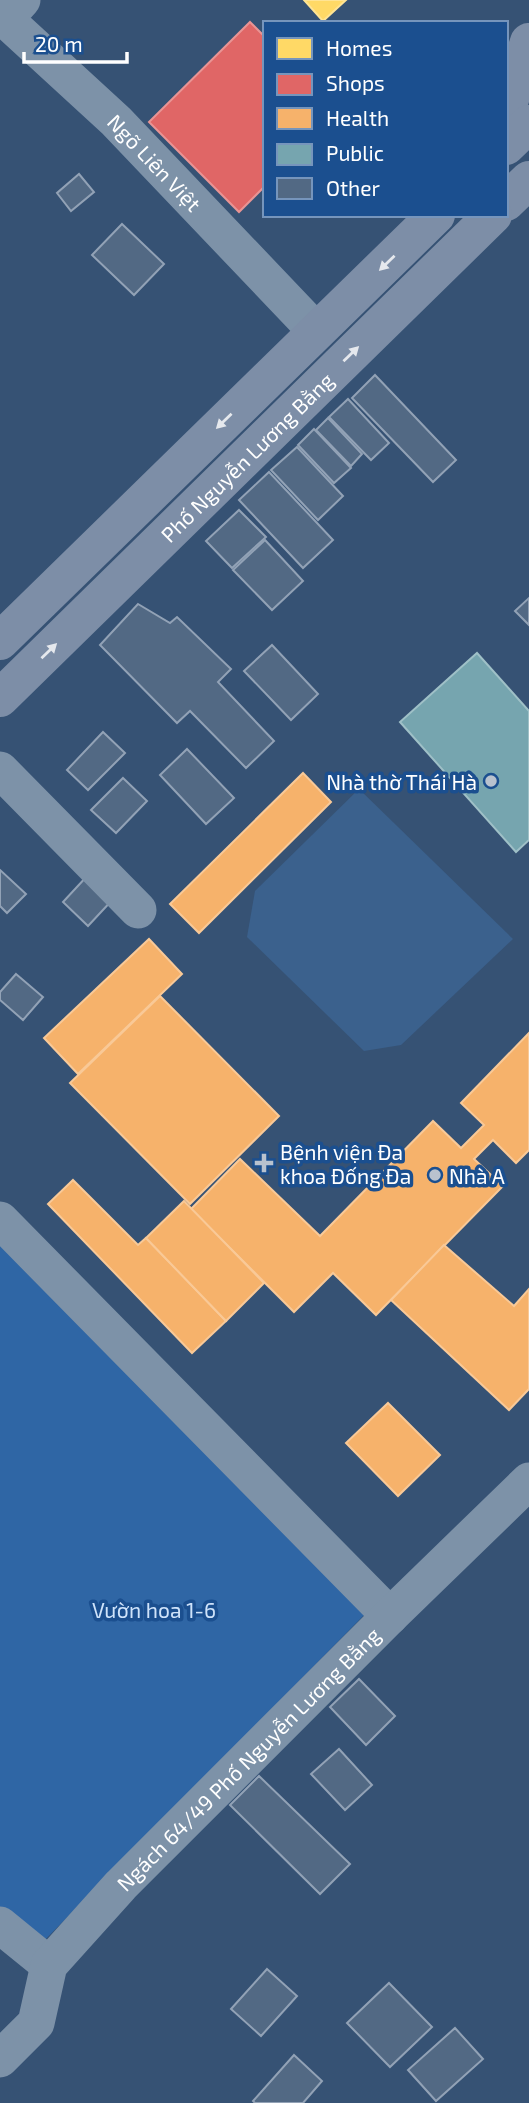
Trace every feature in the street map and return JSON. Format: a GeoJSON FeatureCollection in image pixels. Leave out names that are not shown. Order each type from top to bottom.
{"type":"FeatureCollection","features":[{"type":"Feature","properties":{"kind":"main road"},"geometry":{"type":"LineString","coordinates":[[508,105],[529,43]]}},
{"type":"Feature","properties":{"kind":"main road"},"geometry":{"type":"LineString","coordinates":[[508,144],[529,124]]}},
{"type":"Feature","properties":{"kind":"main road"},"geometry":{"type":"LineString","coordinates":[[508,200],[529,180]]}},
{"type":"Feature","properties":{"kind":"main road","name":"Phố Nguyễn Lương Bằng"},"geometry":{"type":"LineString","coordinates":[[0,641],[434,217]]}},
{"type":"Feature","properties":{"kind":"main road","name":"Phố Nguyễn Lương Bằng"},"geometry":{"type":"LineString","coordinates":[[0,698],[491,217]]}},
{"type":"Feature","properties":{"kind":"street","name":"Ngõ Liên Việt"},"geometry":{"type":"LineString","coordinates":[[22,0],[5,19],[116,121],[316,331]]}},
{"type":"Feature","properties":{"kind":"street"},"geometry":{"type":"LineString","coordinates":[[0,771],[138,910]]}},
{"type":"Feature","properties":{"kind":"street"},"geometry":{"type":"LineString","coordinates":[[0,1220],[390,1616]]}},
{"type":"Feature","properties":{"kind":"street","name":"Ngách 64/49 Phố Nguyễn Lương Bằng"},"geometry":{"type":"LineString","coordinates":[[0,2059],[36,2022],[49,1965],[160,1845],[529,1481]]}},
{"type":"Feature","properties":{"kind":"street"},"geometry":{"type":"LineString","coordinates":[[0,1925],[49,1965]]}},
{"type":"Feature","properties":{"kind":"green space","name":"Vườn hoa 1-6"},"geometry":{"type":"Polygon","coordinates":[[[0,1240],[370,1609],[38,1947],[0,1912],[0,1240]]]}},
{"type":"Feature","properties":{"kind":"shaded area"},"geometry":{"type":"Polygon","coordinates":[[[359,789],[513,939],[401,1045],[364,1051],[247,937],[255,891],[359,789]]]}},
{"type":"Feature","properties":{"kind":"building: Homes"},"geometry":{"type":"Polygon","coordinates":[[[304,0],[346,0],[323,21],[304,0]]]}},
{"type":"Feature","properties":{"kind":"building: Shops"},"geometry":{"type":"Polygon","coordinates":[[[250,22],[263,35],[263,188],[239,212],[149,122],[250,22]]]}},
{"type":"Feature","properties":{"kind":"building: Health"},"geometry":{"type":"Polygon","coordinates":[[[303,773],[331,802],[199,933],[170,904],[303,773]]]}},
{"type":"Feature","properties":{"kind":"building: Health"},"geometry":{"type":"Polygon","coordinates":[[[149,939],[182,974],[78,1074],[44,1038],[149,939]]]}},
{"type":"Feature","properties":{"kind":"building: Health"},"geometry":{"type":"Polygon","coordinates":[[[160,996],[279,1116],[190,1204],[70,1083],[160,996]]]}},
{"type":"Feature","properties":{"kind":"building: Health","name":"Nhà A"},"geometry":{"type":"Polygon","coordinates":[[[529,1033],[529,1150],[516,1163],[493,1140],[474,1159],[503,1186],[376,1315],[333,1273],[294,1312],[191,1209],[240,1159],[320,1236],[433,1121],[461,1148],[484,1125],[461,1103],[529,1033]]]}},
{"type":"Feature","properties":{"kind":"building: Health"},"geometry":{"type":"Polygon","coordinates":[[[73,1180],[138,1245],[146,1238],[226,1321],[192,1353],[48,1204],[73,1180]]]}},
{"type":"Feature","properties":{"kind":"building: Health"},"geometry":{"type":"Polygon","coordinates":[[[184,1201],[264,1283],[226,1321],[146,1238],[184,1201]]]}},
{"type":"Feature","properties":{"kind":"building: Health"},"geometry":{"type":"Polygon","coordinates":[[[444,1245],[514,1306],[529,1289],[529,1389],[509,1410],[391,1300],[444,1245]]]}},
{"type":"Feature","properties":{"kind":"building: Health"},"geometry":{"type":"Polygon","coordinates":[[[388,1403],[440,1455],[398,1496],[346,1443],[388,1403]]]}},
{"type":"Feature","properties":{"kind":"building: Public","name":"Nhà thờ Thái Hà"},"geometry":{"type":"Polygon","coordinates":[[[477,653],[529,711],[529,840],[516,852],[400,722],[477,653]]]}},
{"type":"Feature","properties":{"kind":"building: Other"},"geometry":{"type":"Polygon","coordinates":[[[79,174],[94,192],[71,211],[57,193],[79,174]]]}},
{"type":"Feature","properties":{"kind":"building: Other"},"geometry":{"type":"Polygon","coordinates":[[[122,224],[164,264],[134,295],[92,255],[122,224]]]}},
{"type":"Feature","properties":{"kind":"building: Other"},"geometry":{"type":"Polygon","coordinates":[[[375,375],[456,460],[433,482],[352,398],[375,375]]]}},
{"type":"Feature","properties":{"kind":"building: Other"},"geometry":{"type":"Polygon","coordinates":[[[348,399],[389,443],[371,460],[329,417],[348,399]]]}},
{"type":"Feature","properties":{"kind":"building: Other"},"geometry":{"type":"Polygon","coordinates":[[[328,418],[362,454],[351,466],[316,430],[328,418]]]}},
{"type":"Feature","properties":{"kind":"building: Other"},"geometry":{"type":"Polygon","coordinates":[[[314,429],[351,468],[334,483],[298,445],[314,429]]]}},
{"type":"Feature","properties":{"kind":"building: Other"},"geometry":{"type":"Polygon","coordinates":[[[297,447],[343,496],[318,520],[271,470],[297,447]]]}},
{"type":"Feature","properties":{"kind":"building: Other"},"geometry":{"type":"Polygon","coordinates":[[[269,472],[333,540],[303,568],[239,500],[269,472]]]}},
{"type":"Feature","properties":{"kind":"building: Other"},"geometry":{"type":"Polygon","coordinates":[[[239,510],[266,537],[232,568],[206,541],[239,510]]]}},
{"type":"Feature","properties":{"kind":"building: Other"},"geometry":{"type":"Polygon","coordinates":[[[265,540],[303,581],[272,610],[233,570],[265,540]]]}},
{"type":"Feature","properties":{"kind":"building: Other"},"geometry":{"type":"Polygon","coordinates":[[[529,598],[529,625],[515,611],[529,598]]]}},
{"type":"Feature","properties":{"kind":"building: Other"},"geometry":{"type":"Polygon","coordinates":[[[138,604],[170,623],[177,617],[231,669],[218,682],[274,741],[246,768],[190,711],[177,723],[100,645],[138,604]]]}},
{"type":"Feature","properties":{"kind":"building: Other"},"geometry":{"type":"Polygon","coordinates":[[[272,645],[318,694],[291,720],[244,671],[272,645]]]}},
{"type":"Feature","properties":{"kind":"building: Other"},"geometry":{"type":"Polygon","coordinates":[[[103,732],[125,753],[88,790],[67,770],[103,732]]]}},
{"type":"Feature","properties":{"kind":"building: Other"},"geometry":{"type":"Polygon","coordinates":[[[187,749],[234,798],[206,824],[160,775],[187,749]]]}},
{"type":"Feature","properties":{"kind":"building: Other"},"geometry":{"type":"Polygon","coordinates":[[[123,778],[147,801],[116,833],[91,810],[123,778]]]}},
{"type":"Feature","properties":{"kind":"building: Other"},"geometry":{"type":"Polygon","coordinates":[[[0,870],[26,894],[7,913],[0,906],[0,870]]]}},
{"type":"Feature","properties":{"kind":"building: Other"},"geometry":{"type":"Polygon","coordinates":[[[89,874],[115,897],[88,926],[63,902],[89,874]]]}},
{"type":"Feature","properties":{"kind":"building: Other"},"geometry":{"type":"Polygon","coordinates":[[[16,974],[43,997],[23,1020],[0,1000],[0,992],[16,974]]]}},
{"type":"Feature","properties":{"kind":"building: Other"},"geometry":{"type":"Polygon","coordinates":[[[359,1679],[395,1716],[366,1745],[330,1707],[359,1679]]]}},
{"type":"Feature","properties":{"kind":"building: Other"},"geometry":{"type":"Polygon","coordinates":[[[339,1749],[372,1785],[345,1810],[311,1774],[339,1749]]]}},
{"type":"Feature","properties":{"kind":"building: Other"},"geometry":{"type":"Polygon","coordinates":[[[259,1776],[350,1864],[320,1894],[230,1805],[259,1776]]]}},
{"type":"Feature","properties":{"kind":"building: Other"},"geometry":{"type":"Polygon","coordinates":[[[267,1969],[297,1996],[261,2036],[231,2009],[267,1969]]]}},
{"type":"Feature","properties":{"kind":"building: Other"},"geometry":{"type":"Polygon","coordinates":[[[389,1983],[432,2027],[390,2067],[347,2023],[389,1983]]]}},
{"type":"Feature","properties":{"kind":"building: Other"},"geometry":{"type":"Polygon","coordinates":[[[455,2028],[483,2059],[436,2101],[408,2070],[455,2028]]]}},
{"type":"Feature","properties":{"kind":"building: Other"},"geometry":{"type":"Polygon","coordinates":[[[294,2055],[322,2081],[303,2103],[255,2103],[253,2101],[294,2055]]]}},
{"type":"Feature","properties":{"kind":"place","name":"Nhà thờ Thái Hà"},"geometry":{"type":"Point","coordinates":[491,781]}},
{"type":"Feature","properties":{"kind":"place","name":"Bệnh viện Đa khoa Đống Đa"},"geometry":{"type":"Point","coordinates":[264,1163]}},
{"type":"Feature","properties":{"kind":"place","name":"Nhà A"},"geometry":{"type":"Point","coordinates":[435,1175]}}]}
